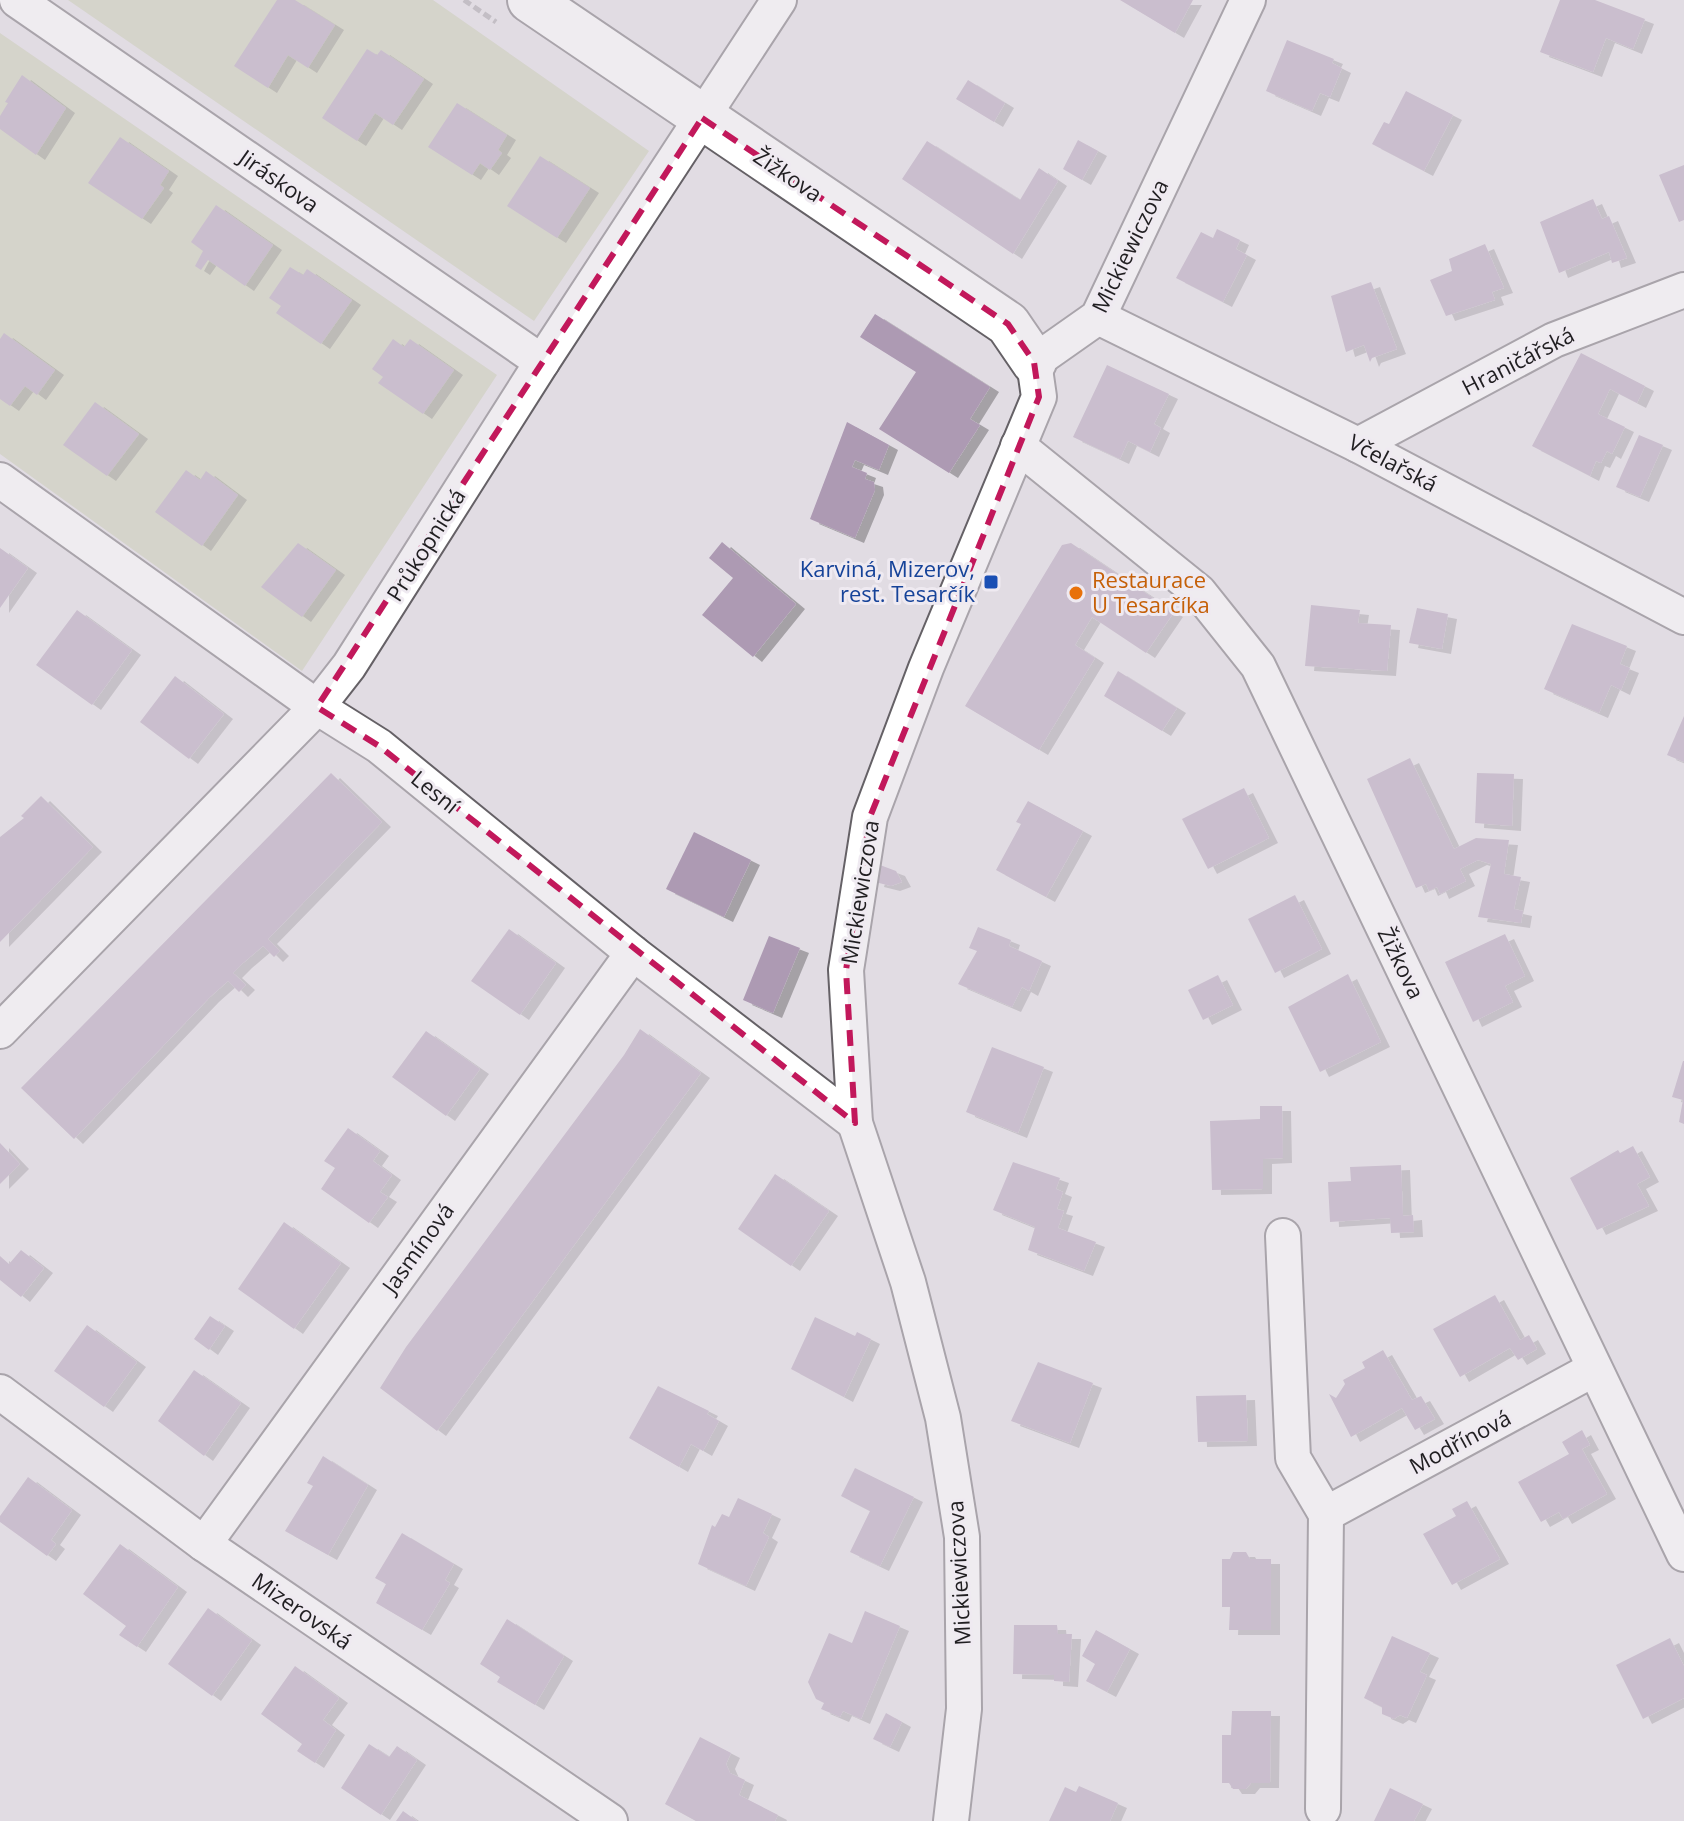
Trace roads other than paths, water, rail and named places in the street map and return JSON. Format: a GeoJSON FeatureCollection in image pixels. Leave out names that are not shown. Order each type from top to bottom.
{"type":"FeatureCollection","features":[{"type":"Feature","properties":{"kind":"street","name":"Jiráskova"},"geometry":{"type":"LineString","coordinates":[[17,0],[542,362]]}},
{"type":"Feature","properties":{"kind":"street","name":"Žižkova"},"geometry":{"type":"LineString","coordinates":[[530,0],[1008,324],[1034,362]]}},
{"type":"Feature","properties":{"kind":"street","name":"Průkopnická"},"geometry":{"type":"LineString","coordinates":[[0,1031],[317,707],[349,666],[542,362],[779,0]]}},
{"type":"Feature","properties":{"kind":"street","name":"Mickiewiczova"},"geometry":{"type":"LineString","coordinates":[[951,1821],[964,1709],[962,1537],[939,1402],[908,1282],[855,1123],[846,970],[870,817],[926,668],[1039,397],[1034,362],[1098,317],[1248,0]]}},
{"type":"Feature","properties":{"kind":"street","name":"Hraničářská"},"geometry":{"type":"LineString","coordinates":[[1358,445],[1554,340],[1684,290]]}},
{"type":"Feature","properties":{"kind":"street","name":"Včelařská"},"geometry":{"type":"LineString","coordinates":[[1098,317],[1358,445],[1684,617]]}},
{"type":"Feature","properties":{"kind":"street","name":"Žižkova"},"geometry":{"type":"LineString","coordinates":[[1018,446],[1199,592],[1258,666],[1684,1554]]}},
{"type":"Feature","properties":{"kind":"street","name":"Lesní"},"geometry":{"type":"LineString","coordinates":[[0,480],[317,707],[379,746],[633,953],[855,1123]]}},
{"type":"Feature","properties":{"kind":"street","name":"Jasmínová"},"geometry":{"type":"LineString","coordinates":[[204,1544],[633,953]]}},
{"type":"Feature","properties":{"kind":"street"},"geometry":{"type":"LineString","coordinates":[[1283,1236],[1293,1458],[1326,1514],[1323,1809]]}},
{"type":"Feature","properties":{"kind":"street","name":"Modřínová"},"geometry":{"type":"LineString","coordinates":[[1326,1514],[1594,1369]]}},
{"type":"Feature","properties":{"kind":"street","name":"Mizerovská"},"geometry":{"type":"LineString","coordinates":[[0,1392],[204,1544],[610,1821]]}},
{"type":"Feature","properties":{"kind":"place","name":"Karviná, Mizerov, rest. Tesarčík"},"geometry":{"type":"Point","coordinates":[991,582]}},
{"type":"Feature","properties":{"kind":"place","name":"Restaurace U Tesarčíka"},"geometry":{"type":"Point","coordinates":[1076,593]}}]}
